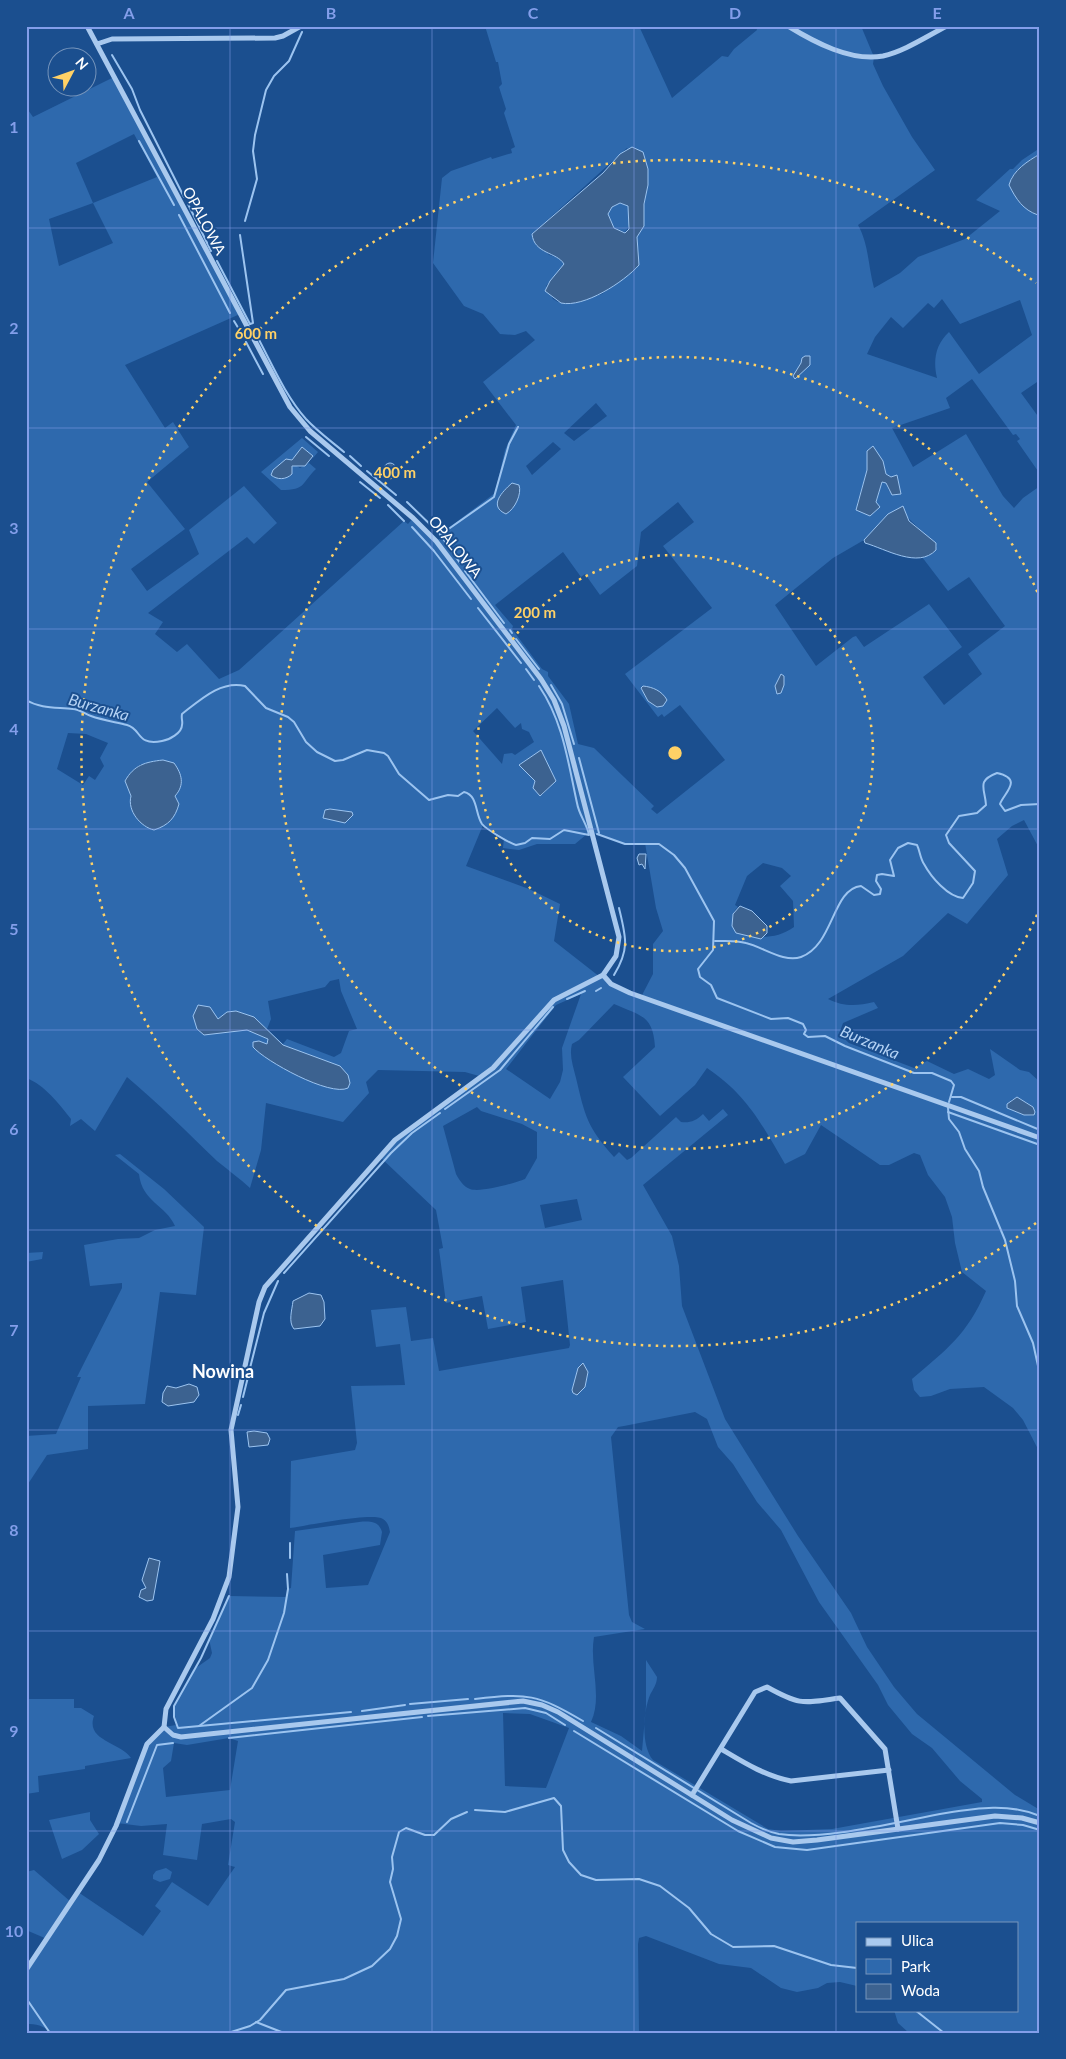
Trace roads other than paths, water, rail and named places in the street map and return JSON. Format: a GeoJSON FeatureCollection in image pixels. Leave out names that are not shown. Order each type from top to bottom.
{"type":"FeatureCollection","features":[{"type":"Feature","properties":{"kind":"street","name":"OPALOWA"},"geometry":{"type":"LineString","coordinates":[[87,26],[290,407],[310,431],[429,533],[546,687],[564,726],[619,937],[616,956],[603,975]]}},
{"type":"Feature","properties":{"kind":"street"},"geometry":{"type":"LineString","coordinates":[[97,44],[112,39],[274,38],[301,26]]}},
{"type":"Feature","properties":{"kind":"street"},"geometry":{"type":"LineString","coordinates":[[788,26],[831,47],[874,57],[894,52],[947,26]]}},
{"type":"Feature","properties":{"kind":"street"},"geometry":{"type":"LineString","coordinates":[[26,1970],[100,1860],[116,1826],[147,1744],[164,1727],[166,1709],[215,1613],[229,1577],[238,1513],[237,1480],[232,1445],[232,1420],[250,1338],[266,1287],[395,1140],[493,1068],[554,1000],[603,975],[613,985],[636,995],[1040,1138]]}},
{"type":"Feature","properties":{"kind":"street"},"geometry":{"type":"LineString","coordinates":[[692,1795],[755,1692],[767,1687],[795,1702],[804,1703],[840,1698],[885,1749],[898,1829]]}},
{"type":"Feature","properties":{"kind":"street"},"geometry":{"type":"LineString","coordinates":[[164,1727],[172,1735],[181,1737],[508,1702],[529,1702],[558,1712],[744,1826],[779,1840],[817,1840],[995,1816],[1022,1818],[1040,1823]]}},
{"type":"Feature","properties":{"kind":"street"},"geometry":{"type":"LineString","coordinates":[[721,1750],[777,1779],[791,1781],[889,1770]]}},
{"type":"Feature","properties":{"kind":"water"},"geometry":{"type":"Polygon","coordinates":[[[632,147],[643,152],[648,169],[648,185],[644,204],[644,226],[637,237],[639,265],[624,279],[592,298],[570,304],[561,303],[545,291],[550,281],[564,264],[561,260],[541,249],[534,241],[532,234],[603,173],[620,154],[632,147]],[[620,203],[612,207],[608,214],[614,228],[625,233],[629,229],[628,206],[620,203]]]}},
{"type":"Feature","properties":{"kind":"water"},"geometry":{"type":"Polygon","coordinates":[[[1040,154],[1040,214],[1038,215],[1020,203],[1009,185],[1017,170],[1040,154]]]}},
{"type":"Feature","properties":{"kind":"water"},"geometry":{"type":"Polygon","coordinates":[[[810,356],[810,365],[795,379],[793,376],[802,358],[810,356]]]}},
{"type":"Feature","properties":{"kind":"water"},"geometry":{"type":"Polygon","coordinates":[[[873,446],[883,461],[886,474],[891,477],[897,475],[901,494],[892,495],[886,483],[882,482],[876,502],[880,507],[870,516],[856,510],[867,470],[867,451],[873,446]]]}},
{"type":"Feature","properties":{"kind":"water"},"geometry":{"type":"Polygon","coordinates":[[[302,447],[313,456],[305,466],[292,466],[292,474],[282,479],[271,475],[273,470],[286,459],[292,460],[302,447]]]}},
{"type":"Feature","properties":{"kind":"water"},"geometry":{"type":"Polygon","coordinates":[[[390,463],[396,469],[390,475],[384,469],[390,463]]]}},
{"type":"Feature","properties":{"kind":"water"},"geometry":{"type":"Polygon","coordinates":[[[512,483],[519,485],[520,493],[515,505],[506,514],[501,511],[497,503],[504,491],[512,483]]]}},
{"type":"Feature","properties":{"kind":"water"},"geometry":{"type":"Polygon","coordinates":[[[903,506],[909,521],[936,543],[936,550],[929,555],[911,558],[865,543],[864,540],[888,514],[903,506]]]}},
{"type":"Feature","properties":{"kind":"water"},"geometry":{"type":"Polygon","coordinates":[[[781,674],[784,676],[784,685],[781,693],[777,694],[775,686],[781,674]]]}},
{"type":"Feature","properties":{"kind":"water"},"geometry":{"type":"Polygon","coordinates":[[[643,686],[654,688],[663,694],[667,700],[663,706],[657,707],[648,701],[641,688],[643,686]]]}},
{"type":"Feature","properties":{"kind":"water"},"geometry":{"type":"Polygon","coordinates":[[[541,750],[556,781],[540,796],[533,788],[535,781],[519,765],[541,750]]]}},
{"type":"Feature","properties":{"kind":"water"},"geometry":{"type":"Polygon","coordinates":[[[163,760],[174,763],[179,771],[181,784],[175,796],[179,804],[171,820],[164,826],[154,830],[144,826],[133,813],[130,802],[131,796],[125,781],[132,771],[141,765],[163,760]]]}},
{"type":"Feature","properties":{"kind":"water"},"geometry":{"type":"Polygon","coordinates":[[[325,810],[352,812],[353,815],[345,823],[323,818],[325,810]]]}},
{"type":"Feature","properties":{"kind":"water"},"geometry":{"type":"Polygon","coordinates":[[[639,854],[646,854],[645,869],[642,864],[639,865],[637,858],[639,854]]]}},
{"type":"Feature","properties":{"kind":"water"},"geometry":{"type":"Polygon","coordinates":[[[740,906],[752,911],[767,926],[767,933],[761,939],[736,933],[732,926],[733,914],[740,906]]]}},
{"type":"Feature","properties":{"kind":"water"},"geometry":{"type":"Polygon","coordinates":[[[198,1005],[210,1007],[218,1019],[227,1012],[236,1011],[254,1017],[283,1045],[340,1066],[348,1075],[350,1083],[348,1088],[339,1089],[313,1083],[270,1061],[253,1047],[253,1042],[259,1041],[267,1044],[268,1039],[247,1030],[204,1035],[197,1029],[193,1016],[198,1005]]]}},
{"type":"Feature","properties":{"kind":"water"},"geometry":{"type":"Polygon","coordinates":[[[1017,1097],[1033,1107],[1034,1115],[1024,1115],[1007,1108],[1007,1104],[1017,1097]]]}},
{"type":"Feature","properties":{"kind":"water"},"geometry":{"type":"Polygon","coordinates":[[[309,1293],[321,1295],[324,1302],[325,1319],[320,1326],[294,1329],[291,1319],[293,1301],[309,1293]]]}},
{"type":"Feature","properties":{"kind":"water"},"geometry":{"type":"Polygon","coordinates":[[[583,1363],[588,1372],[585,1387],[577,1395],[572,1390],[578,1368],[583,1363]]]}},
{"type":"Feature","properties":{"kind":"water"},"geometry":{"type":"Polygon","coordinates":[[[189,1384],[197,1387],[199,1395],[194,1402],[168,1406],[162,1402],[163,1393],[167,1386],[176,1388],[189,1384]]]}},
{"type":"Feature","properties":{"kind":"water"},"geometry":{"type":"Polygon","coordinates":[[[247,1432],[267,1433],[270,1439],[268,1445],[249,1447],[247,1432]]]}},
{"type":"Feature","properties":{"kind":"water"},"geometry":{"type":"Polygon","coordinates":[[[149,1558],[160,1561],[153,1600],[147,1601],[139,1597],[141,1590],[146,1588],[142,1580],[149,1558]]]}},
{"type":"Feature","properties":{"kind":"waterway"},"geometry":{"type":"LineString","coordinates":[[245,221],[257,179],[253,151],[266,90],[274,76],[289,61],[302,32]]}},
{"type":"Feature","properties":{"kind":"waterway"},"geometry":{"type":"LineString","coordinates":[[112,55],[132,89],[140,110],[184,197]]}},
{"type":"Feature","properties":{"kind":"waterway"},"geometry":{"type":"LineString","coordinates":[[139,141],[174,205]]}},
{"type":"Feature","properties":{"kind":"waterway"},"geometry":{"type":"LineString","coordinates":[[188,204],[211,251]]}},
{"type":"Feature","properties":{"kind":"waterway"},"geometry":{"type":"LineString","coordinates":[[179,215],[230,313]]}},
{"type":"Feature","properties":{"kind":"waterway"},"geometry":{"type":"LineString","coordinates":[[240,235],[253,323],[250,324]]}},
{"type":"Feature","properties":{"kind":"waterway"},"geometry":{"type":"LineString","coordinates":[[217,261],[250,324]]}},
{"type":"Feature","properties":{"kind":"waterway"},"geometry":{"type":"LineString","coordinates":[[234,321],[242,334]]}},
{"type":"Feature","properties":{"kind":"waterway"},"geometry":{"type":"LineString","coordinates":[[257,336],[279,379],[298,410],[315,428],[344,452]]}},
{"type":"Feature","properties":{"kind":"waterway"},"geometry":{"type":"LineString","coordinates":[[246,342],[263,374]]}},
{"type":"Feature","properties":{"kind":"waterway"},"geometry":{"type":"LineString","coordinates":[[440,535],[494,497],[509,444],[518,427]]}},
{"type":"Feature","properties":{"kind":"waterway"},"geometry":{"type":"LineString","coordinates":[[306,437],[329,456]]}},
{"type":"Feature","properties":{"kind":"waterway"},"geometry":{"type":"LineString","coordinates":[[350,456],[361,466]]}},
{"type":"Feature","properties":{"kind":"waterway"},"geometry":{"type":"LineString","coordinates":[[367,471],[396,495]]}},
{"type":"Feature","properties":{"kind":"waterway"},"geometry":{"type":"LineString","coordinates":[[360,482],[380,498]]}},
{"type":"Feature","properties":{"kind":"waterway"},"geometry":{"type":"LineString","coordinates":[[407,502],[439,533],[460,563]]}},
{"type":"Feature","properties":{"kind":"waterway"},"geometry":{"type":"LineString","coordinates":[[388,505],[404,521]]}},
{"type":"Feature","properties":{"kind":"waterway"},"geometry":{"type":"LineString","coordinates":[[412,527],[434,551],[471,599]]}},
{"type":"Feature","properties":{"kind":"waterway"},"geometry":{"type":"LineString","coordinates":[[465,571],[504,623]]}},
{"type":"Feature","properties":{"kind":"waterway"},"geometry":{"type":"LineString","coordinates":[[478,608],[521,663]]}},
{"type":"Feature","properties":{"kind":"waterway"},"geometry":{"type":"LineString","coordinates":[[516,639],[539,669]]}},
{"type":"Feature","properties":{"kind":"waterway"},"geometry":{"type":"LineString","coordinates":[[526,669],[534,680]]}},
{"type":"Feature","properties":{"kind":"waterway"},"geometry":{"type":"LineString","coordinates":[[551,685],[562,704],[574,744]]}},
{"type":"Feature","properties":{"kind":"waterway","name":"Burzanka"},"geometry":{"type":"LineString","coordinates":[[26,700],[43,706],[75,709],[95,717],[127,725],[132,727],[143,739],[154,742],[175,736],[181,728],[182,714],[211,692],[228,686],[245,686],[266,708],[288,717],[294,722],[306,742],[317,752],[335,761],[343,760],[367,750],[384,753],[388,756],[399,774],[429,800],[448,795],[458,796],[464,792],[469,794],[474,801],[482,824],[498,836],[516,845],[525,843],[532,838],[550,839],[564,830],[589,835],[578,807],[564,742],[554,713],[539,686]]}},
{"type":"Feature","properties":{"kind":"waterway"},"geometry":{"type":"LineString","coordinates":[[579,758],[599,833]]}},
{"type":"Feature","properties":{"kind":"waterway"},"geometry":{"type":"LineString","coordinates":[[715,941],[742,942],[788,958],[801,957],[812,951],[820,941],[838,907],[851,889],[861,886],[874,895],[880,894],[881,889],[876,881],[877,875],[894,876],[890,860],[898,848],[908,843],[917,845],[924,864],[940,886],[957,897],[963,898],[973,883],[975,871],[949,843],[946,835],[959,816],[977,813],[986,805],[983,786],[986,779],[997,773],[1009,779],[1010,787],[1000,804],[1005,811],[1021,805],[1040,804]]}},
{"type":"Feature","properties":{"kind":"waterway","name":"Burzanka"},"geometry":{"type":"LineString","coordinates":[[597,834],[625,844],[659,844],[674,855],[685,868],[714,921],[713,950],[698,969],[700,977],[711,985],[717,998],[771,1019],[788,1018],[803,1024],[806,1030],[804,1034],[808,1037],[825,1036],[845,1046],[914,1073],[932,1073],[951,1081],[954,1085],[949,1102]]}},
{"type":"Feature","properties":{"kind":"waterway"},"geometry":{"type":"LineString","coordinates":[[614,975],[623,958],[625,943],[619,908]]}},
{"type":"Feature","properties":{"kind":"waterway"},"geometry":{"type":"LineString","coordinates":[[596,991],[601,988]]}},
{"type":"Feature","properties":{"kind":"waterway"},"geometry":{"type":"LineString","coordinates":[[567,999],[585,991]]}},
{"type":"Feature","properties":{"kind":"waterway"},"geometry":{"type":"LineString","coordinates":[[445,1109],[500,1070],[553,1007]]}},
{"type":"Feature","properties":{"kind":"waterway"},"geometry":{"type":"LineString","coordinates":[[952,1097],[961,1097],[1040,1130]]}},
{"type":"Feature","properties":{"kind":"waterway","name":"Burzanka"},"geometry":{"type":"LineString","coordinates":[[948,1108],[949,1119],[959,1132],[965,1149],[979,1171],[983,1187],[1005,1240],[1015,1281],[1017,1306],[1033,1343],[1040,1375]]}},
{"type":"Feature","properties":{"kind":"waterway"},"geometry":{"type":"LineString","coordinates":[[948,1112],[1040,1145]]}},
{"type":"Feature","properties":{"kind":"waterway"},"geometry":{"type":"LineString","coordinates":[[284,1273],[391,1153],[412,1133],[440,1113]]}},
{"type":"Feature","properties":{"kind":"waterway"},"geometry":{"type":"LineString","coordinates":[[250,1368],[264,1313],[278,1281]]}},
{"type":"Feature","properties":{"kind":"waterway"},"geometry":{"type":"LineString","coordinates":[[243,1397],[248,1377]]}},
{"type":"Feature","properties":{"kind":"waterway"},"geometry":{"type":"LineString","coordinates":[[238,1415],[241,1405]]}},
{"type":"Feature","properties":{"kind":"waterway"},"geometry":{"type":"LineString","coordinates":[[290,1543],[290,1558]]}},
{"type":"Feature","properties":{"kind":"waterway"},"geometry":{"type":"LineString","coordinates":[[199,1726],[252,1688],[268,1660],[284,1613],[288,1589],[287,1574]]}},
{"type":"Feature","properties":{"kind":"waterway"},"geometry":{"type":"LineString","coordinates":[[229,1596],[201,1658],[174,1706],[174,1717],[178,1728],[351,1712]]}},
{"type":"Feature","properties":{"kind":"waterway"},"geometry":{"type":"LineString","coordinates":[[475,1699],[508,1696],[532,1698],[554,1705],[583,1721]]}},
{"type":"Feature","properties":{"kind":"waterway"},"geometry":{"type":"LineString","coordinates":[[410,1704],[468,1699]]}},
{"type":"Feature","properties":{"kind":"waterway"},"geometry":{"type":"LineString","coordinates":[[362,1711],[405,1705]]}},
{"type":"Feature","properties":{"kind":"waterway"},"geometry":{"type":"LineString","coordinates":[[428,1716],[525,1708],[546,1713],[565,1725]]}},
{"type":"Feature","properties":{"kind":"waterway"},"geometry":{"type":"LineString","coordinates":[[229,1738],[422,1717]]}},
{"type":"Feature","properties":{"kind":"waterway"},"geometry":{"type":"LineString","coordinates":[[596,1728],[751,1823],[779,1834],[818,1835],[839,1833],[981,1808],[1017,1809],[1040,1816]]}},
{"type":"Feature","properties":{"kind":"waterway"},"geometry":{"type":"LineString","coordinates":[[574,1731],[738,1831],[775,1847],[807,1850],[1000,1823],[1023,1825],[1040,1830]]}},
{"type":"Feature","properties":{"kind":"waterway"},"geometry":{"type":"LineString","coordinates":[[127,1822],[157,1745],[173,1743]]}},
{"type":"Feature","properties":{"kind":"waterway"},"geometry":{"type":"LineString","coordinates":[[475,1810],[505,1812],[554,1798],[561,1806],[563,1850],[569,1862],[581,1875],[596,1880],[639,1879],[660,1886],[689,1908],[711,1934],[733,1947],[774,1946],[831,1965],[856,1968]]}},
{"type":"Feature","properties":{"kind":"waterway"},"geometry":{"type":"LineString","coordinates":[[228,2033],[250,2026],[260,2020],[286,1990],[344,1979],[372,1966],[390,1949],[397,1936],[401,1919],[390,1882],[393,1869],[392,1857],[399,1832],[406,1828],[425,1835],[434,1835],[451,1819],[467,1812]]}},
{"type":"Feature","properties":{"kind":"waterway"},"geometry":{"type":"LineString","coordinates":[[26,1998],[50,2033]]}},
{"type":"Feature","properties":{"kind":"waterway"},"geometry":{"type":"LineString","coordinates":[[918,2012],[944,2033]]}},
{"type":"Feature","properties":{"kind":"waterway"},"geometry":{"type":"LineString","coordinates":[[256,2022],[284,2033]]}},
{"type":"Feature","properties":{"kind":"district","name":"Nowina"},"geometry":{"type":"Point","coordinates":[223,1372]}}]}
